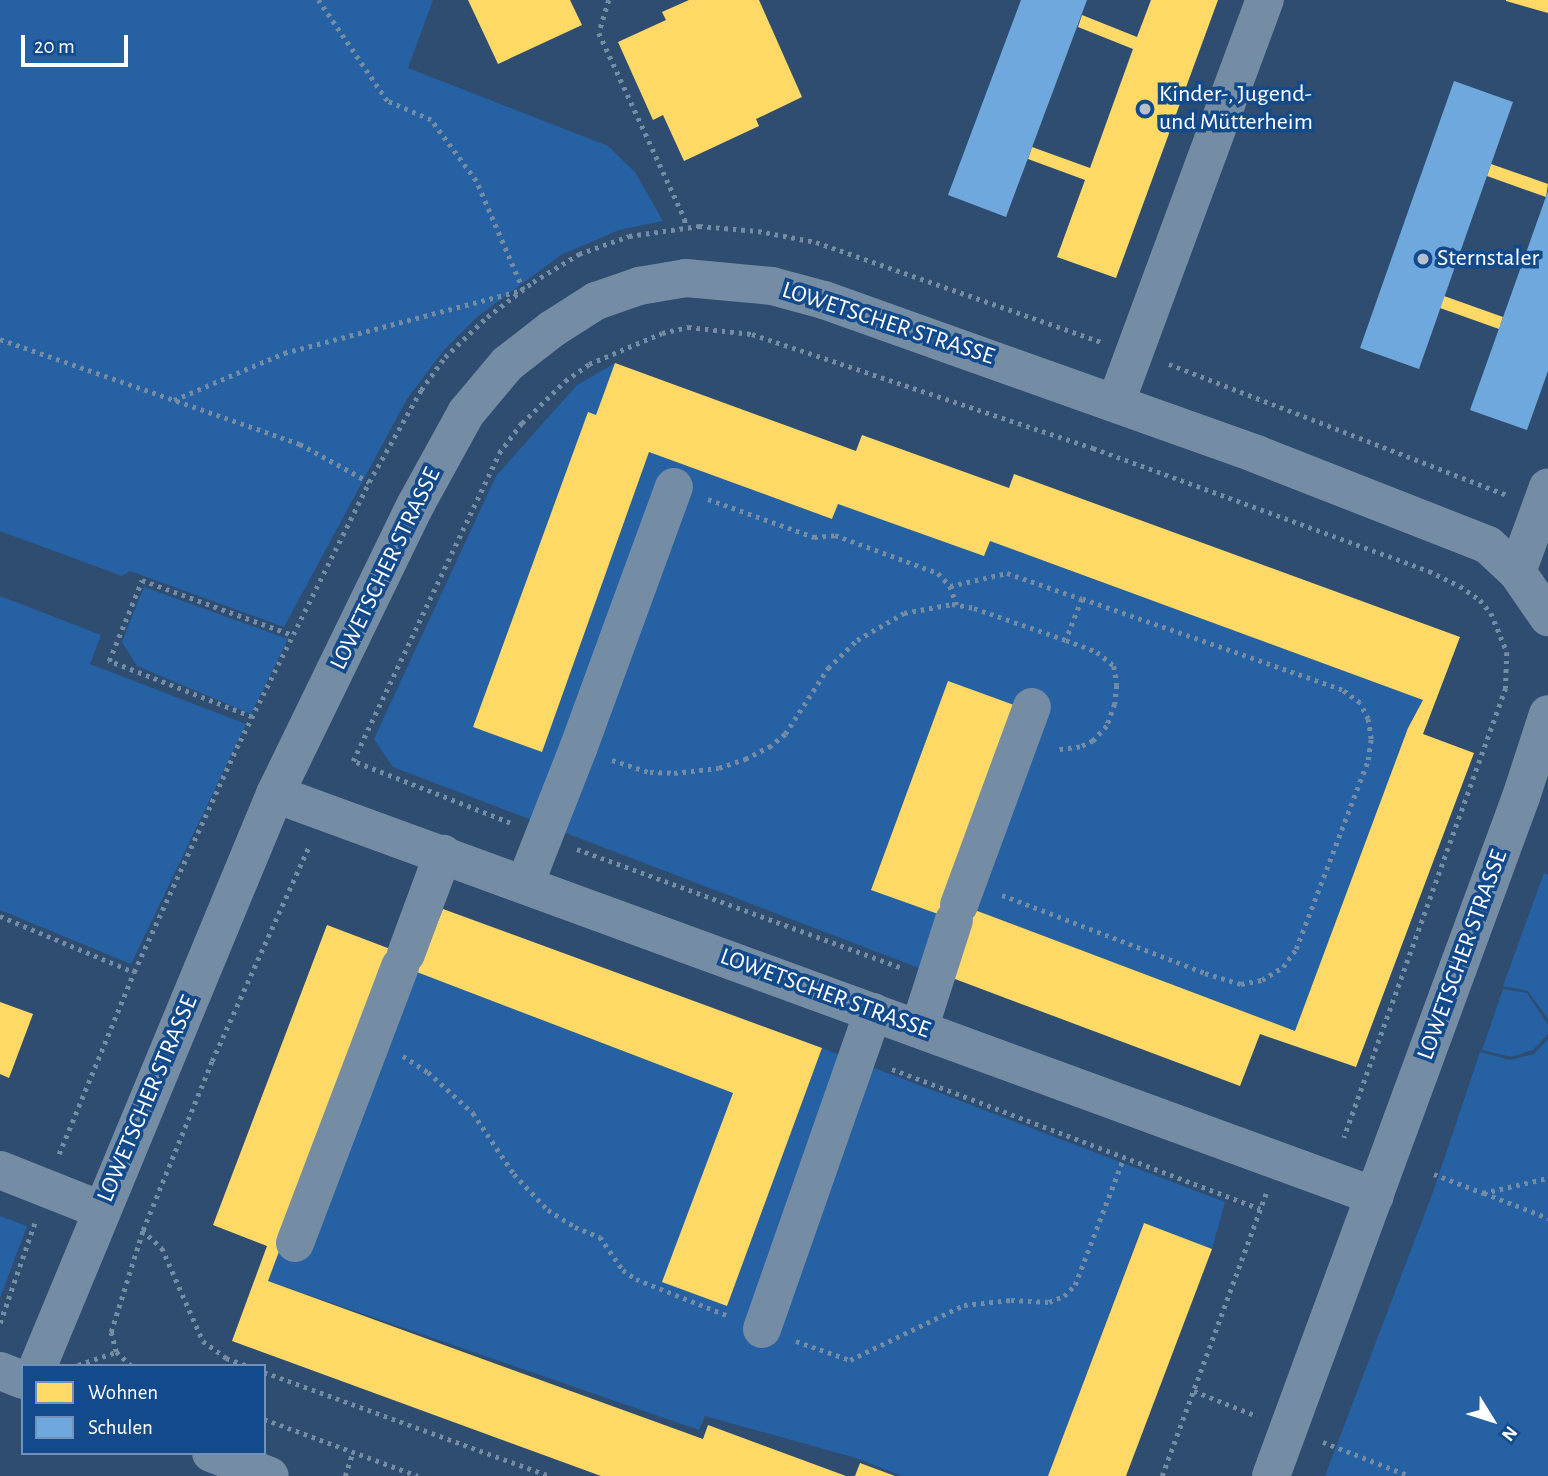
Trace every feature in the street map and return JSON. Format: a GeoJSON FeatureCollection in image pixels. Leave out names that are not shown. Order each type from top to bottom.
{"type":"FeatureCollection","features":[{"type":"Feature","properties":{"kind":"street"},"geometry":{"type":"LineString","coordinates":[[1116,402],[1265,0]]}},
{"type":"Feature","properties":{"kind":"street","name":"LOWETSCHER STRASSE"},"geometry":{"type":"LineString","coordinates":[[39,1364],[275,794],[416,504],[466,413],[507,364],[552,329],[596,301],[639,286],[686,278],[772,286],[824,300],[1116,402],[1488,545],[1517,572],[1548,617]]}},
{"type":"Feature","properties":{"kind":"street"},"geometry":{"type":"LineString","coordinates":[[1517,572],[1548,486]]}},
{"type":"Feature","properties":{"kind":"street"},"geometry":{"type":"LineString","coordinates":[[525,884],[578,749],[674,487]]}},
{"type":"Feature","properties":{"kind":"street","name":"LOWETSCHER STRASSE"},"geometry":{"type":"LineString","coordinates":[[1271,1476],[1375,1196],[1535,802],[1548,714]]}},
{"type":"Feature","properties":{"kind":"street"},"geometry":{"type":"LineString","coordinates":[[919,1029],[960,903],[1026,723]]}},
{"type":"Feature","properties":{"kind":"street","name":"LOWETSCHER STRASSE"},"geometry":{"type":"LineString","coordinates":[[275,794],[1375,1196]]}},
{"type":"Feature","properties":{"kind":"street"},"geometry":{"type":"LineString","coordinates":[[295,1242],[443,854]]}},
{"type":"Feature","properties":{"kind":"street"},"geometry":{"type":"LineString","coordinates":[[762,1329],[873,1012]]}},
{"type":"Feature","properties":{"kind":"street"},"geometry":{"type":"LineString","coordinates":[[0,1170],[101,1210]]}},
{"type":"Feature","properties":{"kind":"street"},"geometry":{"type":"LineString","coordinates":[[0,1371],[21,1379]]}},
{"type":"Feature","properties":{"kind":"path"},"geometry":{"type":"LineString","coordinates":[[174,400],[284,353],[523,290],[476,181],[431,120],[387,101],[318,0]]}},
{"type":"Feature","properties":{"kind":"path"},"geometry":{"type":"LineString","coordinates":[[609,0],[599,33],[685,219],[685,226]]}},
{"type":"Feature","properties":{"kind":"path"},"geometry":{"type":"LineString","coordinates":[[934,980],[544,837],[353,761],[499,453],[522,423],[565,380],[616,351],[662,333],[688,327],[752,334],[1093,448],[1429,572],[1470,593],[1492,613],[1507,652],[1506,688],[1344,1138]]}},
{"type":"Feature","properties":{"kind":"path"},"geometry":{"type":"LineString","coordinates":[[0,339],[300,444],[369,482]]}},
{"type":"Feature","properties":{"kind":"path"},"geometry":{"type":"LineString","coordinates":[[674,487],[814,537],[835,534],[938,573],[950,586],[957,605]]}},
{"type":"Feature","properties":{"kind":"path"},"geometry":{"type":"LineString","coordinates":[[950,586],[1007,573],[1342,691],[1360,703],[1368,719],[1371,739],[1368,760],[1296,949],[1283,967],[1262,980],[1241,984],[960,903]]}},
{"type":"Feature","properties":{"kind":"path"},"geometry":{"type":"LineString","coordinates":[[252,717],[109,661],[142,580],[292,635]]}},
{"type":"Feature","properties":{"kind":"path"},"geometry":{"type":"LineString","coordinates":[[1066,640],[1082,599]]}},
{"type":"Feature","properties":{"kind":"path"},"geometry":{"type":"LineString","coordinates":[[578,749],[650,772],[698,771],[745,759],[769,747],[785,734],[828,668],[857,640],[904,613],[957,605],[974,608],[1097,652],[1114,666],[1117,685],[1115,704],[1107,726],[1093,741],[1061,750],[1026,723]]}},
{"type":"Feature","properties":{"kind":"path"},"geometry":{"type":"LineString","coordinates":[[129,1364],[116,1352],[111,1332],[144,1230],[212,1061],[306,849],[314,841]]}},
{"type":"Feature","properties":{"kind":"path"},"geometry":{"type":"LineString","coordinates":[[0,916],[134,972]]}},
{"type":"Feature","properties":{"kind":"path"},"geometry":{"type":"LineString","coordinates":[[858,1056],[1260,1209]]}},
{"type":"Feature","properties":{"kind":"path"},"geometry":{"type":"LineString","coordinates":[[1161,1476],[1278,1160]]}},
{"type":"Feature","properties":{"kind":"path"},"geometry":{"type":"LineString","coordinates":[[1434,1174],[1548,1218]]}},
{"type":"Feature","properties":{"kind":"path"},"geometry":{"type":"LineString","coordinates":[[1483,1193],[1548,1178]]}},
{"type":"Feature","properties":{"kind":"path"},"geometry":{"type":"LineString","coordinates":[[149,1236],[162,1248],[173,1268],[203,1341],[226,1358],[242,1364]]}},
{"type":"Feature","properties":{"kind":"path"},"geometry":{"type":"LineString","coordinates":[[83,1364],[116,1352]]}},
{"type":"Feature","properties":{"kind":"path"},"geometry":{"type":"LineString","coordinates":[[266,1373],[549,1476]]}},
{"type":"Feature","properties":{"kind":"path"},"geometry":{"type":"LineString","coordinates":[[1194,1391],[1410,1476]]}},
{"type":"Feature","properties":{"kind":"path"},"geometry":{"type":"LineString","coordinates":[[266,1420],[418,1476]]}},
{"type":"Feature","properties":{"kind":"path"},"geometry":{"type":"LineString","coordinates":[[345,1476],[354,1452]]}},
{"type":"Feature","properties":{"kind":"shaded area"},"geometry":{"type":"Polygon","coordinates":[[[0,0],[433,0],[408,68],[608,146],[635,172],[663,221],[619,230],[561,255],[477,317],[444,350],[407,399],[284,627],[130,571],[122,576],[0,531],[0,0]]]}},
{"type":"Feature","properties":{"kind":"shaded area"},"geometry":{"type":"Polygon","coordinates":[[[615,363],[596,415],[588,413],[473,727],[542,752],[649,452],[832,519],[838,504],[984,555],[990,541],[1423,700],[1408,728],[1295,1031],[972,909],[948,682],[871,889],[937,914],[919,968],[393,767],[374,739],[496,476],[577,385],[615,363]]]}},
{"type":"Feature","properties":{"kind":"shaded area"},"geometry":{"type":"Polygon","coordinates":[[[144,587],[288,639],[251,714],[137,666],[122,642],[144,587]]]}},
{"type":"Feature","properties":{"kind":"shaded area"},"geometry":{"type":"Polygon","coordinates":[[[0,596],[101,635],[90,664],[246,724],[131,964],[0,910],[0,596]]]}},
{"type":"Feature","properties":{"kind":"shaded area"},"geometry":{"type":"Polygon","coordinates":[[[1544,873],[1548,875],[1548,1019],[1528,991],[1503,986],[1544,873]]]}},
{"type":"Feature","properties":{"kind":"shaded area"},"geometry":{"type":"Polygon","coordinates":[[[388,961],[733,1093],[663,1282],[727,1306],[822,1048],[1225,1202],[1212,1249],[1143,1224],[1048,1476],[902,1476],[856,1458],[705,1416],[699,1430],[268,1281],[388,961]]]}},
{"type":"Feature","properties":{"kind":"shaded area"},"geometry":{"type":"Polygon","coordinates":[[[1503,989],[1527,993],[1548,1025],[1548,1034],[1533,1050],[1511,1057],[1482,1050],[1503,989]]]}},
{"type":"Feature","properties":{"kind":"shaded area"},"geometry":{"type":"Polygon","coordinates":[[[1548,1039],[1548,1476],[1325,1476],[1433,1192],[1480,1052],[1510,1060],[1534,1054],[1548,1039]]]}},
{"type":"Feature","properties":{"kind":"shaded area"},"geometry":{"type":"Polygon","coordinates":[[[0,1216],[27,1226],[0,1298],[0,1216]]]}},
{"type":"Feature","properties":{"kind":"building: Wohnen"},"geometry":{"type":"Polygon","coordinates":[[[468,0],[570,0],[582,25],[498,64],[468,0]]]}},
{"type":"Feature","properties":{"kind":"building: Wohnen"},"geometry":{"type":"Polygon","coordinates":[[[689,0],[759,0],[802,97],[756,119],[759,126],[684,161],[663,115],[653,120],[618,42],[666,20],[662,12],[689,0]]]}},
{"type":"Feature","properties":{"kind":"building: Wohnen","name":"Kinder-, Jugend- und Mütterheim"},"geometry":{"type":"Polygon","coordinates":[[[1151,0],[1218,0],[1116,278],[1057,257],[1085,180],[1028,159],[1032,147],[1090,168],[1133,49],[1078,27],[1082,15],[1137,37],[1151,0]]]}},
{"type":"Feature","properties":{"kind":"building: Wohnen"},"geometry":{"type":"Polygon","coordinates":[[[1506,0],[1548,0],[1548,13],[1506,1],[1506,0]]]}},
{"type":"Feature","properties":{"kind":"building: Wohnen"},"geometry":{"type":"Polygon","coordinates":[[[1491,164],[1548,184],[1546,197],[1487,176],[1491,164]]]}},
{"type":"Feature","properties":{"kind":"building: Wohnen"},"geometry":{"type":"Polygon","coordinates":[[[1444,296],[1503,317],[1499,329],[1440,308],[1444,296]]]}},
{"type":"Feature","properties":{"kind":"building: Wohnen"},"geometry":{"type":"Polygon","coordinates":[[[615,363],[856,451],[862,435],[1009,488],[1014,474],[1460,637],[1423,734],[1474,753],[1356,1067],[1260,1034],[1240,1086],[947,976],[966,924],[871,890],[948,681],[1014,705],[972,909],[1295,1031],[1408,728],[1423,700],[990,541],[984,556],[838,504],[832,519],[649,452],[542,752],[473,727],[588,412],[596,415],[615,363]]]}},
{"type":"Feature","properties":{"kind":"building: Wohnen"},"geometry":{"type":"Polygon","coordinates":[[[443,909],[822,1048],[727,1306],[662,1282],[733,1093],[388,961],[268,1281],[703,1439],[708,1425],[846,1476],[601,1476],[232,1341],[267,1246],[213,1225],[327,925],[422,961],[443,909]]]}},
{"type":"Feature","properties":{"kind":"building: Wohnen"},"geometry":{"type":"Polygon","coordinates":[[[0,1002],[33,1014],[9,1078],[0,1074],[0,1002]]]}},
{"type":"Feature","properties":{"kind":"building: Wohnen"},"geometry":{"type":"Polygon","coordinates":[[[1144,1223],[1212,1249],[1126,1476],[1048,1476],[1144,1223]]]}},
{"type":"Feature","properties":{"kind":"building: Wohnen"},"geometry":{"type":"Polygon","coordinates":[[[860,1463],[895,1476],[855,1476],[860,1463]]]}},
{"type":"Feature","properties":{"kind":"building: Schulen"},"geometry":{"type":"Polygon","coordinates":[[[1021,0],[1087,0],[1006,217],[948,195],[1021,0]]]}},
{"type":"Feature","properties":{"kind":"building: Schulen"},"geometry":{"type":"Polygon","coordinates":[[[1454,81],[1513,102],[1419,369],[1360,348],[1454,81]]]}},
{"type":"Feature","properties":{"kind":"building: Schulen"},"geometry":{"type":"Polygon","coordinates":[[[1548,191],[1548,371],[1527,430],[1470,410],[1548,191]]]}},
{"type":"Feature","properties":{"kind":"place","name":"Kinder-, Jugend- und Mütterheim"},"geometry":{"type":"Point","coordinates":[1145,109]}},
{"type":"Feature","properties":{"kind":"place","name":"Sternstaler"},"geometry":{"type":"Point","coordinates":[1423,259]}}]}
